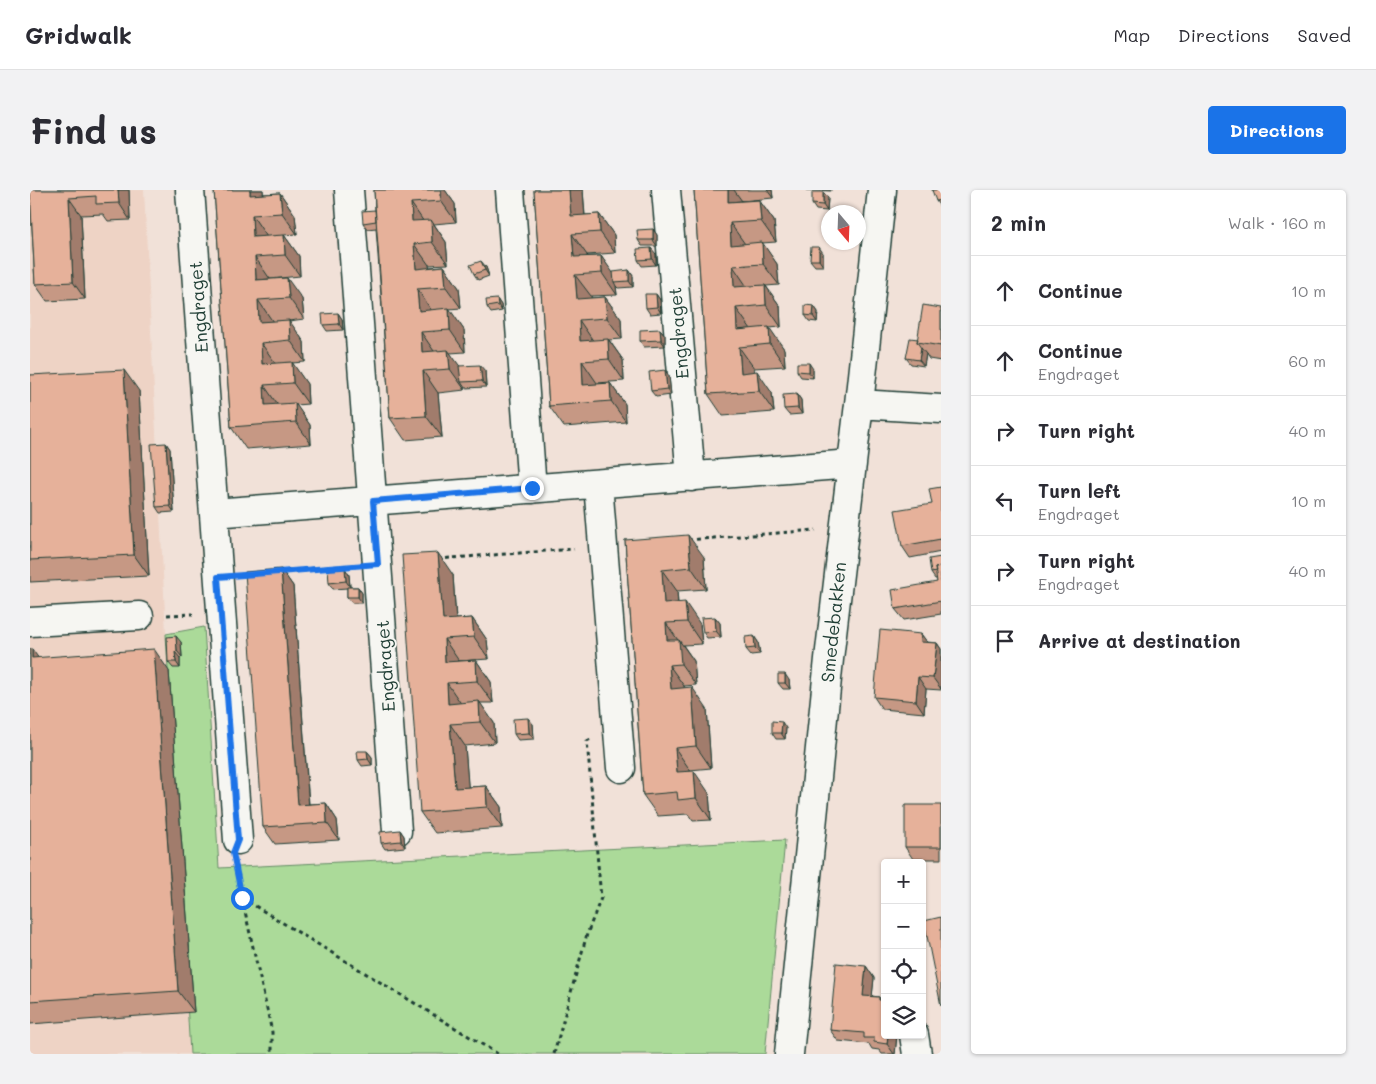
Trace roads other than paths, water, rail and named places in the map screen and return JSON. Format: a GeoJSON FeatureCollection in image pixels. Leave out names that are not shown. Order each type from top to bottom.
{"type":"FeatureCollection","features":[{"type":"Feature","properties":{"kind":"street","name":"Engdraget"},"geometry":{"type":"LineString","coordinates":[[190,190],[238,840]]}},
{"type":"Feature","properties":{"kind":"street","name":"Engdraget"},"geometry":{"type":"LineString","coordinates":[[349,190],[397,831]]}},
{"type":"Feature","properties":{"kind":"street"},"geometry":{"type":"LineString","coordinates":[[510,190],[532,488]]}},
{"type":"Feature","properties":{"kind":"street","name":"Engdraget"},"geometry":{"type":"LineString","coordinates":[[666,190],[691,477]]}},
{"type":"Feature","properties":{"kind":"street","name":"Smedebakken"},"geometry":{"type":"LineString","coordinates":[[789,1054],[829,659],[882,190]]}},
{"type":"Feature","properties":{"kind":"street"},"geometry":{"type":"LineString","coordinates":[[859,404],[941,409]]}},
{"type":"Feature","properties":{"kind":"street"},"geometry":{"type":"LineString","coordinates":[[214,513],[852,464]]}},
{"type":"Feature","properties":{"kind":"street"},"geometry":{"type":"LineString","coordinates":[[598,484],[621,768]]}},
{"type":"Feature","properties":{"kind":"street"},"geometry":{"type":"LineString","coordinates":[[30,622],[139,616]]}},
{"type":"Feature","properties":{"kind":"street"},"geometry":{"type":"LineString","coordinates":[[915,1039],[917,1054]]}}]}
